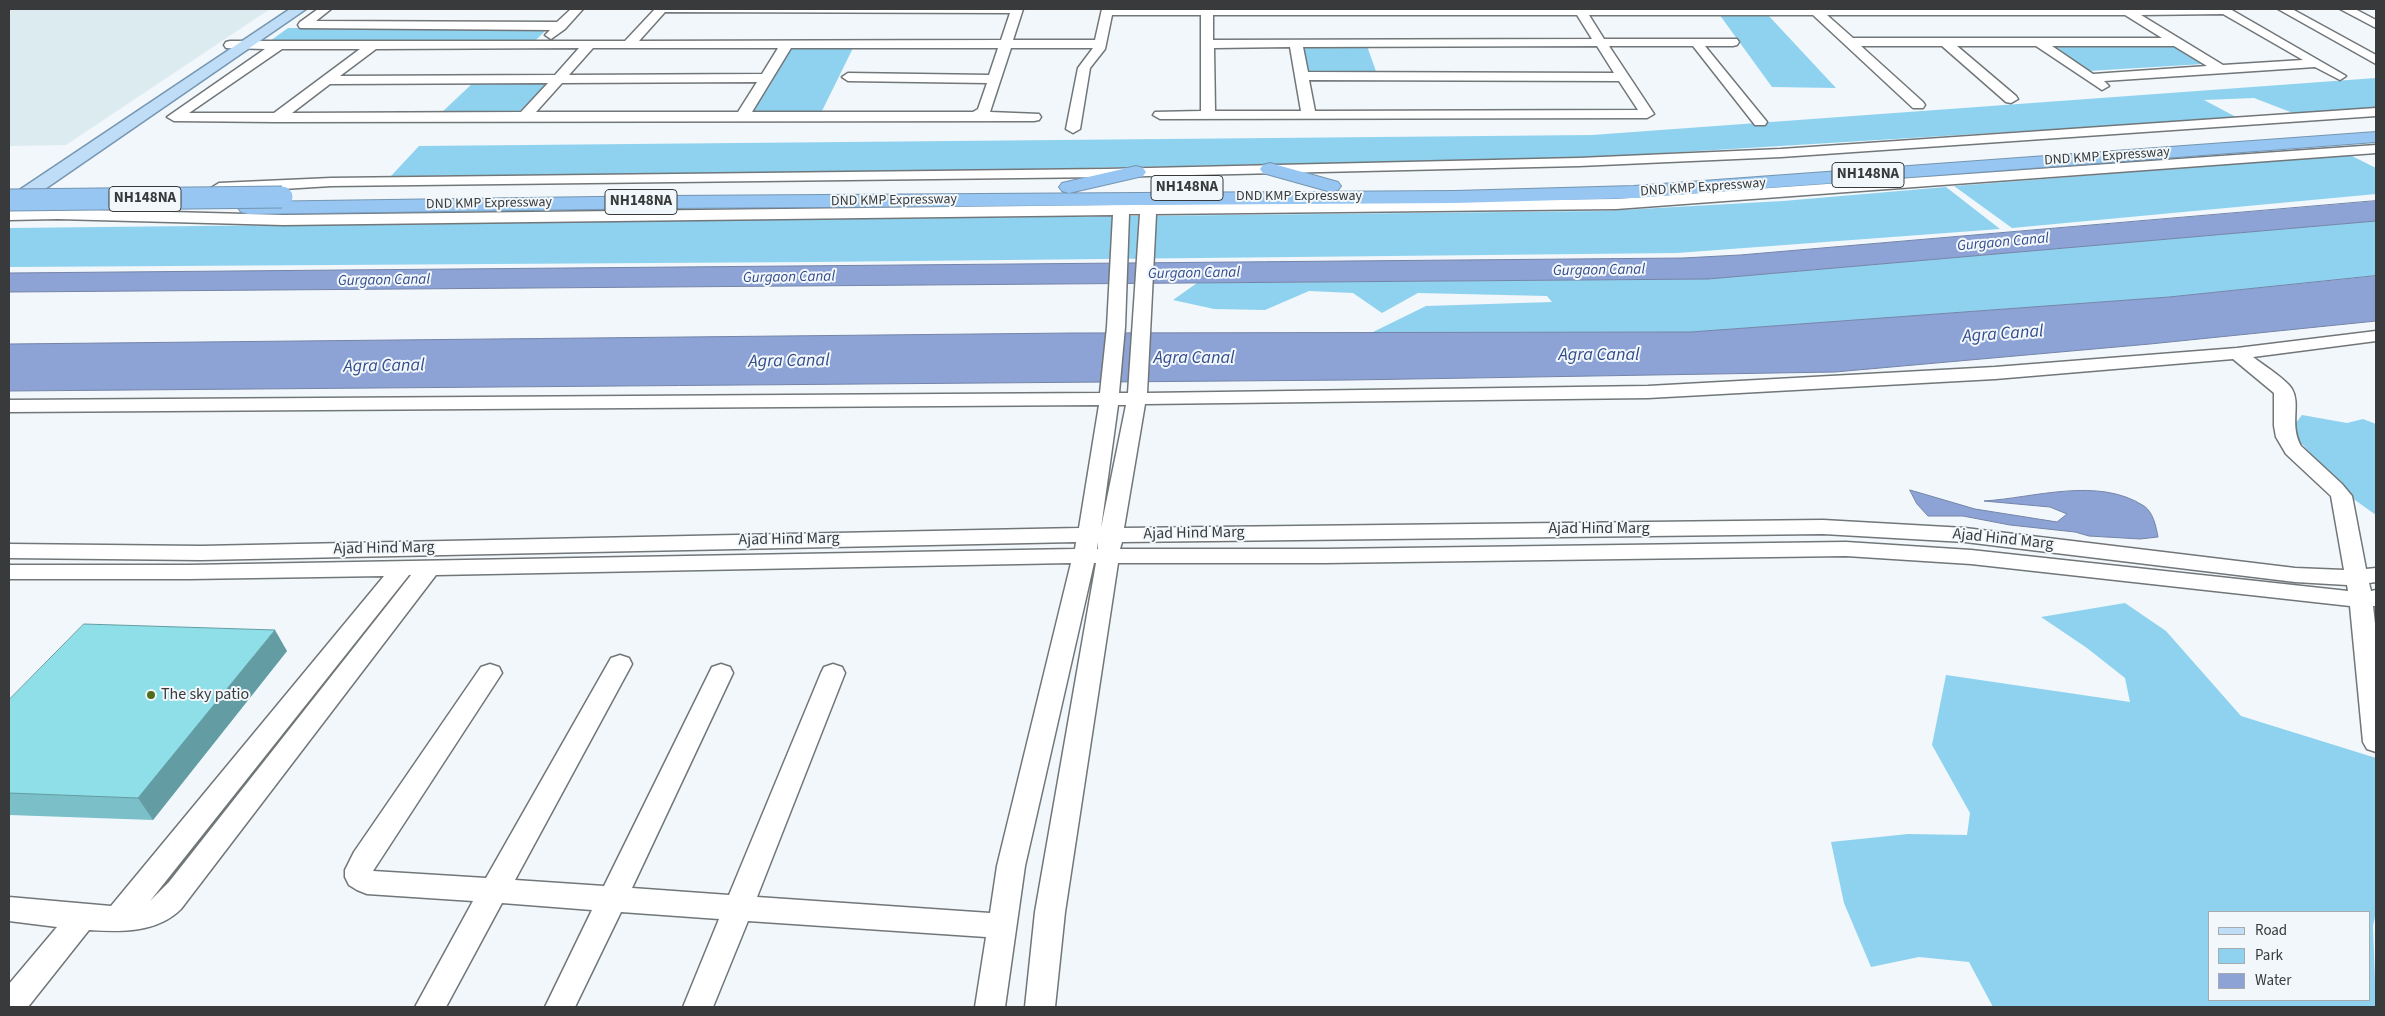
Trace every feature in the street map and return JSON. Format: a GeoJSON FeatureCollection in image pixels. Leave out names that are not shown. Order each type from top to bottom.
{"type":"FeatureCollection","features":[{"type":"Feature","properties":{"kind":"highway","name":"DND KMP Expressway"},"geometry":{"type":"LineString","coordinates":[[9,210],[276,202],[1058,189],[1627,183],[2376,126]]}},
{"type":"Feature","properties":{"kind":"highway","name":"DND KMP Expressway"},"geometry":{"type":"LineString","coordinates":[[9,200],[276,202],[1266,198],[1634,192],[2376,136]]}},
{"type":"Feature","properties":{"kind":"highway"},"geometry":{"type":"LineString","coordinates":[[1270,170],[1331,186]]}},
{"type":"Feature","properties":{"kind":"highway"},"geometry":{"type":"LineString","coordinates":[[1058,189],[1136,172]]}},
{"type":"Feature","properties":{"kind":"highway"},"geometry":{"type":"LineString","coordinates":[[1241,208],[1266,198]]}},
{"type":"Feature","properties":{"kind":"main road"},"geometry":{"type":"LineString","coordinates":[[9,191],[284,9]]}},
{"type":"Feature","properties":{"kind":"main road"},"geometry":{"type":"LineString","coordinates":[[9,205],[299,9]]}},
{"type":"Feature","properties":{"kind":"street"},"geometry":{"type":"LineString","coordinates":[[325,9],[304,25],[560,26]]}},
{"type":"Feature","properties":{"kind":"street"},"geometry":{"type":"LineString","coordinates":[[540,44],[577,9]]}},
{"type":"Feature","properties":{"kind":"street"},"geometry":{"type":"LineString","coordinates":[[629,44],[662,9],[847,14],[930,9],[1016,9],[984,111],[976,116]]}},
{"type":"Feature","properties":{"kind":"street"},"geometry":{"type":"LineString","coordinates":[[2284,9],[2376,60]]}},
{"type":"Feature","properties":{"kind":"street"},"geometry":{"type":"LineString","coordinates":[[2346,9],[2376,24]]}},
{"type":"Feature","properties":{"kind":"street"},"geometry":{"type":"LineString","coordinates":[[1048,44],[1090,32],[1108,14],[1284,10],[1390,12],[1580,10],[1817,12],[2224,10],[2340,76]]}},
{"type":"Feature","properties":{"kind":"street"},"geometry":{"type":"LineString","coordinates":[[1160,116],[1647,114],[1580,10]]}},
{"type":"Feature","properties":{"kind":"street"},"geometry":{"type":"LineString","coordinates":[[2127,11],[2220,69]]}},
{"type":"Feature","properties":{"kind":"street"},"geometry":{"type":"LineString","coordinates":[[1207,12],[1208,115]]}},
{"type":"Feature","properties":{"kind":"street"},"geometry":{"type":"LineString","coordinates":[[1390,12],[1397,35]]}},
{"type":"Feature","properties":{"kind":"street"},"geometry":{"type":"LineString","coordinates":[[1817,12],[1918,106]]}},
{"type":"Feature","properties":{"kind":"street"},"geometry":{"type":"LineString","coordinates":[[1073,129],[1084,68],[1101,44],[1108,14]]}},
{"type":"Feature","properties":{"kind":"street"},"geometry":{"type":"LineString","coordinates":[[1207,44],[1296,44],[1397,35],[1601,42],[1733,42]]}},
{"type":"Feature","properties":{"kind":"street"},"geometry":{"type":"LineString","coordinates":[[230,45],[787,44],[835,40],[1101,44]]}},
{"type":"Feature","properties":{"kind":"street"},"geometry":{"type":"LineString","coordinates":[[1696,42],[1760,122]]}},
{"type":"Feature","properties":{"kind":"street"},"geometry":{"type":"LineString","coordinates":[[1850,42],[2177,42]]}},
{"type":"Feature","properties":{"kind":"street"},"geometry":{"type":"LineString","coordinates":[[1945,42],[2010,99]]}},
{"type":"Feature","properties":{"kind":"street"},"geometry":{"type":"LineString","coordinates":[[2039,42],[2111,92]]}},
{"type":"Feature","properties":{"kind":"street"},"geometry":{"type":"LineString","coordinates":[[525,116],[590,44]]}},
{"type":"Feature","properties":{"kind":"street"},"geometry":{"type":"LineString","coordinates":[[743,115],[787,44]]}},
{"type":"Feature","properties":{"kind":"street"},"geometry":{"type":"LineString","coordinates":[[1296,44],[1309,115]]}},
{"type":"Feature","properties":{"kind":"street"},"geometry":{"type":"LineString","coordinates":[[279,45],[174,117],[743,115],[1034,117]]}},
{"type":"Feature","properties":{"kind":"street"},"geometry":{"type":"LineString","coordinates":[[276,118],[373,45]]}},
{"type":"Feature","properties":{"kind":"street"},"geometry":{"type":"LineString","coordinates":[[2092,78],[2318,63]]}},
{"type":"Feature","properties":{"kind":"street"},"geometry":{"type":"LineString","coordinates":[[1302,76],[1623,77]]}},
{"type":"Feature","properties":{"kind":"street"},"geometry":{"type":"LineString","coordinates":[[848,77],[994,79]]}},
{"type":"Feature","properties":{"kind":"street"},"geometry":{"type":"LineString","coordinates":[[325,80],[765,78]]}},
{"type":"Feature","properties":{"kind":"street"},"geometry":{"type":"LineString","coordinates":[[9,191],[235,188],[331,182],[1270,170],[1579,162],[1781,154],[2376,112]]}},
{"type":"Feature","properties":{"kind":"street"},"geometry":{"type":"LineString","coordinates":[[9,215],[58,214],[203,220],[283,220],[1616,204],[2376,148]]}},
{"type":"Feature","properties":{"kind":"street"},"geometry":{"type":"LineString","coordinates":[[990,1007],[1012,866],[1138,393],[1148,210]]}},
{"type":"Feature","properties":{"kind":"street"},"geometry":{"type":"LineString","coordinates":[[1040,1007],[1050,912],[1098,546],[1116,322],[1121,211]]}},
{"type":"Feature","properties":{"kind":"street"},"geometry":{"type":"LineString","coordinates":[[1116,322],[1143,323]]}},
{"type":"Feature","properties":{"kind":"street"},"geometry":{"type":"LineString","coordinates":[[9,406],[1138,393],[1648,392],[1995,373],[2237,353],[2376,336]]}},
{"type":"Feature","properties":{"kind":"street"},"geometry":{"type":"LineString","coordinates":[[2237,353],[2283,390],[2286,396],[2283,425],[2288,442],[2293,450],[2335,488],[2341,496],[2367,588],[2376,742]]}},
{"type":"Feature","properties":{"kind":"street"},"geometry":{"type":"LineString","coordinates":[[9,572],[430,568],[1098,546],[1325,556],[1846,549],[2367,588]]}},
{"type":"Feature","properties":{"kind":"street","name":"Ajad Hind Marg"},"geometry":{"type":"LineString","coordinates":[[9,551],[201,552],[1098,546]]}},
{"type":"Feature","properties":{"kind":"street"},"geometry":{"type":"LineString","coordinates":[[119,918],[403,568]]}},
{"type":"Feature","properties":{"kind":"street"},"geometry":{"type":"LineString","coordinates":[[9,909],[135,919],[158,911],[173,898],[430,568]]}},
{"type":"Feature","properties":{"kind":"street"},"geometry":{"type":"LineString","coordinates":[[430,1007],[620,664]]}},
{"type":"Feature","properties":{"kind":"street"},"geometry":{"type":"LineString","coordinates":[[490,673],[359,870],[359,877],[367,882],[1003,926]]}},
{"type":"Feature","properties":{"kind":"street"},"geometry":{"type":"LineString","coordinates":[[560,1007],[721,673]]}},
{"type":"Feature","properties":{"kind":"street"},"geometry":{"type":"LineString","coordinates":[[698,1007],[833,673]]}},
{"type":"Feature","properties":{"kind":"street"},"geometry":{"type":"LineString","coordinates":[[9,1007],[83,916]]}},
{"type":"Feature","properties":{"kind":"shaded area"},"geometry":{"type":"Polygon","coordinates":[[[9,9],[270,9],[66,145],[9,146],[9,9]]]}},
{"type":"Feature","properties":{"kind":"green space"},"geometry":{"type":"Polygon","coordinates":[[[1719,14],[1767,14],[1836,88],[1772,87],[1719,14]]]}},
{"type":"Feature","properties":{"kind":"green space"},"geometry":{"type":"Polygon","coordinates":[[[288,28],[548,28],[535,41],[270,41],[288,28]]]}},
{"type":"Feature","properties":{"kind":"green space"},"geometry":{"type":"Polygon","coordinates":[[[2172,45],[2203,64],[2089,71],[2055,46],[2172,45]]]}},
{"type":"Feature","properties":{"kind":"green space"},"geometry":{"type":"Polygon","coordinates":[[[854,46],[820,115],[750,115],[790,47],[854,46]]]}},
{"type":"Feature","properties":{"kind":"green space"},"geometry":{"type":"Polygon","coordinates":[[[1302,46],[1367,46],[1377,74],[1309,75],[1302,46]]]}},
{"type":"Feature","properties":{"kind":"green space"},"geometry":{"type":"Polygon","coordinates":[[[2376,78],[2376,107],[2293,113],[2254,98],[2204,100],[2238,118],[1584,158],[733,175],[391,176],[419,146],[1592,135],[2376,78]]]}},
{"type":"Feature","properties":{"kind":"green space"},"geometry":{"type":"Polygon","coordinates":[[[474,82],[548,83],[517,114],[440,114],[474,82]]]}},
{"type":"Feature","properties":{"kind":"green space"},"geometry":{"type":"Polygon","coordinates":[[[2350,155],[2376,168],[2376,194],[2012,228],[1954,186],[2350,155]]]}},
{"type":"Feature","properties":{"kind":"green space"},"geometry":{"type":"Polygon","coordinates":[[[1946,187],[2000,229],[1677,253],[815,262],[9,267],[9,228],[1603,211],[1783,201],[1946,187]]]}},
{"type":"Feature","properties":{"kind":"green space"},"geometry":{"type":"Polygon","coordinates":[[[2376,221],[2376,276],[2169,297],[1691,332],[1371,333],[1426,306],[1552,302],[1547,296],[1418,293],[1382,313],[1353,293],[1309,291],[1265,310],[1214,309],[1173,300],[1197,283],[1708,279],[2376,221]]]}},
{"type":"Feature","properties":{"kind":"green space"},"geometry":{"type":"Polygon","coordinates":[[[2302,415],[2347,423],[2363,419],[2376,424],[2376,515],[2345,493],[2303,445],[2288,433],[2302,415]]]}},
{"type":"Feature","properties":{"kind":"green space"},"geometry":{"type":"Polygon","coordinates":[[[2125,603],[2166,631],[2241,716],[2376,758],[2376,912],[2373,926],[2376,1007],[1993,1007],[1969,962],[1919,957],[1871,967],[1844,903],[1831,842],[1908,834],[1967,835],[1970,813],[1932,745],[1946,675],[2130,702],[2125,678],[2087,648],[2041,617],[2125,603]]]}},
{"type":"Feature","properties":{"kind":"water","name":"Gurgaon Canal"},"geometry":{"type":"Polygon","coordinates":[[[2376,201],[2376,221],[1708,279],[9,292],[9,273],[1683,258],[1740,255],[2376,201]]]}},
{"type":"Feature","properties":{"kind":"water","name":"Agra Canal"},"geometry":{"type":"Polygon","coordinates":[[[2376,276],[2376,321],[2150,344],[1835,372],[1350,380],[9,391],[9,344],[1072,333],[1691,332],[2169,297],[2376,276]]]}},
{"type":"Feature","properties":{"kind":"water"},"geometry":{"type":"Polygon","coordinates":[[[1910,490],[1975,509],[2057,522],[2067,514],[2050,507],[1984,501],[2066,491],[2107,492],[2126,497],[2144,506],[2154,520],[2158,537],[2140,539],[2089,536],[2075,532],[2010,525],[1963,516],[1928,516],[1917,504],[1910,490]]]}},
{"type":"Feature","properties":{"kind":"building","name":"The sky patio"},"geometry":{"type":"Polygon","coordinates":[[[84,624],[275,630],[138,798],[9,793],[9,700],[84,624]]]}},
{"type":"Feature","properties":{"kind":"place","name":"The sky patio"},"geometry":{"type":"Point","coordinates":[151,695]}}]}
